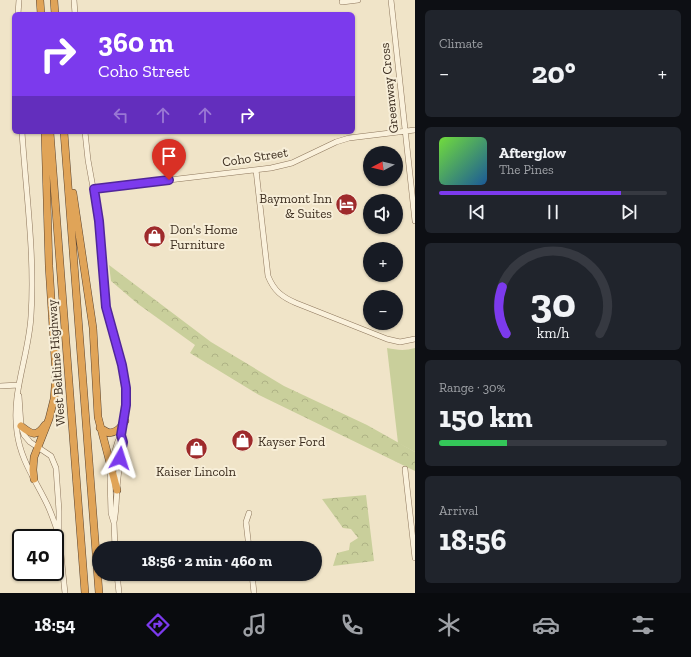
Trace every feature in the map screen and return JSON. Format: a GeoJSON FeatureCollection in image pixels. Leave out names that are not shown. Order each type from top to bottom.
{"type":"FeatureCollection","features":[{"type":"Feature","properties":{"kind":"highway"},"geometry":{"type":"LineString","coordinates":[[40,0],[41,12]]}},
{"type":"Feature","properties":{"kind":"highway"},"geometry":{"type":"LineString","coordinates":[[54,0],[55,12]]}},
{"type":"Feature","properties":{"kind":"highway"},"geometry":{"type":"LineString","coordinates":[[34,480],[34,457],[49,419],[54,400],[56,375],[48,258],[45,134]]}},
{"type":"Feature","properties":{"kind":"highway","name":"West Beltline Highway"},"geometry":{"type":"LineString","coordinates":[[50,134],[85,593]]}},
{"type":"Feature","properties":{"kind":"highway"},"geometry":{"type":"LineString","coordinates":[[64,134],[93,328],[97,405],[100,428],[117,490]]}},
{"type":"Feature","properties":{"kind":"highway","name":"West Beltline Highway"},"geometry":{"type":"LineString","coordinates":[[64,134],[99,593]]}},
{"type":"Feature","properties":{"kind":"highway"},"geometry":{"type":"LineString","coordinates":[[21,426],[29,433],[38,433],[49,419]]}},
{"type":"Feature","properties":{"kind":"highway"},"geometry":{"type":"LineString","coordinates":[[100,428],[109,433],[115,432],[125,421]]}},
{"type":"Feature","properties":{"kind":"street"},"geometry":{"type":"LineString","coordinates":[[18,12],[19,0]]}},
{"type":"Feature","properties":{"kind":"street"},"geometry":{"type":"LineString","coordinates":[[74,0],[75,12]]}},
{"type":"Feature","properties":{"kind":"street"},"geometry":{"type":"LineString","coordinates":[[342,2],[358,0]]}},
{"type":"Feature","properties":{"kind":"street","name":"Greenway Cross"},"geometry":{"type":"LineString","coordinates":[[391,0],[415,221]]}},
{"type":"Feature","properties":{"kind":"street","name":"Coho Street"},"geometry":{"type":"LineString","coordinates":[[94,189],[256,170],[292,163],[336,142],[349,138],[415,130]]}},
{"type":"Feature","properties":{"kind":"street"},"geometry":{"type":"LineString","coordinates":[[22,134],[33,287],[29,338],[15,405],[17,434],[20,448],[34,480],[48,505],[57,529]]}},
{"type":"Feature","properties":{"kind":"street"},"geometry":{"type":"LineString","coordinates":[[85,134],[88,160],[99,221],[106,307],[125,380],[125,421],[111,467],[110,478],[111,513],[114,523]]}},
{"type":"Feature","properties":{"kind":"street"},"geometry":{"type":"LineString","coordinates":[[256,170],[268,276],[271,284],[280,294],[296,303],[386,339],[400,342],[415,339]]}},
{"type":"Feature","properties":{"kind":"street"},"geometry":{"type":"LineString","coordinates":[[0,386],[19,385]]}},
{"type":"Feature","properties":{"kind":"street"},"geometry":{"type":"LineString","coordinates":[[19,385],[21,426],[24,435],[30,442],[51,456],[56,468],[59,529]]}},
{"type":"Feature","properties":{"kind":"street"},"geometry":{"type":"LineString","coordinates":[[115,541],[114,523],[123,442],[121,435]]}},
{"type":"Feature","properties":{"kind":"street"},"geometry":{"type":"LineString","coordinates":[[405,469],[414,537],[415,558]]}},
{"type":"Feature","properties":{"kind":"street"},"geometry":{"type":"LineString","coordinates":[[248,541],[246,522],[249,513]]}},
{"type":"Feature","properties":{"kind":"street"},"geometry":{"type":"LineString","coordinates":[[64,581],[65,593]]}},
{"type":"Feature","properties":{"kind":"street"},"geometry":{"type":"LineString","coordinates":[[118,581],[119,593]]}},
{"type":"Feature","properties":{"kind":"street"},"geometry":{"type":"LineString","coordinates":[[253,581],[254,593]]}},
{"type":"Feature","properties":{"kind":"green space"},"geometry":{"type":"Polygon","coordinates":[[[109,265],[211,342],[284,386],[367,425],[415,452],[415,471],[259,395],[190,353],[195,345],[138,304],[111,281],[109,265]]]}},
{"type":"Feature","properties":{"kind":"green space"},"geometry":{"type":"Polygon","coordinates":[[[387,348],[408,350],[415,348],[415,452],[398,443],[387,348]]]}},
{"type":"Feature","properties":{"kind":"green space"},"geometry":{"type":"Polygon","coordinates":[[[366,495],[374,561],[333,566],[337,553],[349,550],[350,543],[358,538],[351,529],[343,528],[322,499],[366,495]]]}},
{"type":"Feature","properties":{"kind":"place","name":"Baymont Inn & Suites"},"geometry":{"type":"Point","coordinates":[347,205]}},
{"type":"Feature","properties":{"kind":"place","name":"Don's Home Furniture"},"geometry":{"type":"Point","coordinates":[154,236]}},
{"type":"Feature","properties":{"kind":"place","name":"Kayser Ford"},"geometry":{"type":"Point","coordinates":[243,441]}},
{"type":"Feature","properties":{"kind":"place","name":"Kaiser Lincoln"},"geometry":{"type":"Point","coordinates":[196,449]}},
{"type":"Feature","properties":{"kind":"route"},"geometry":{"type":"LineString","coordinates":[[120,458],[123,442],[121,435],[125,421],[126,388],[122,365],[106,307],[99,221],[94,189],[169,180]]}}]}
